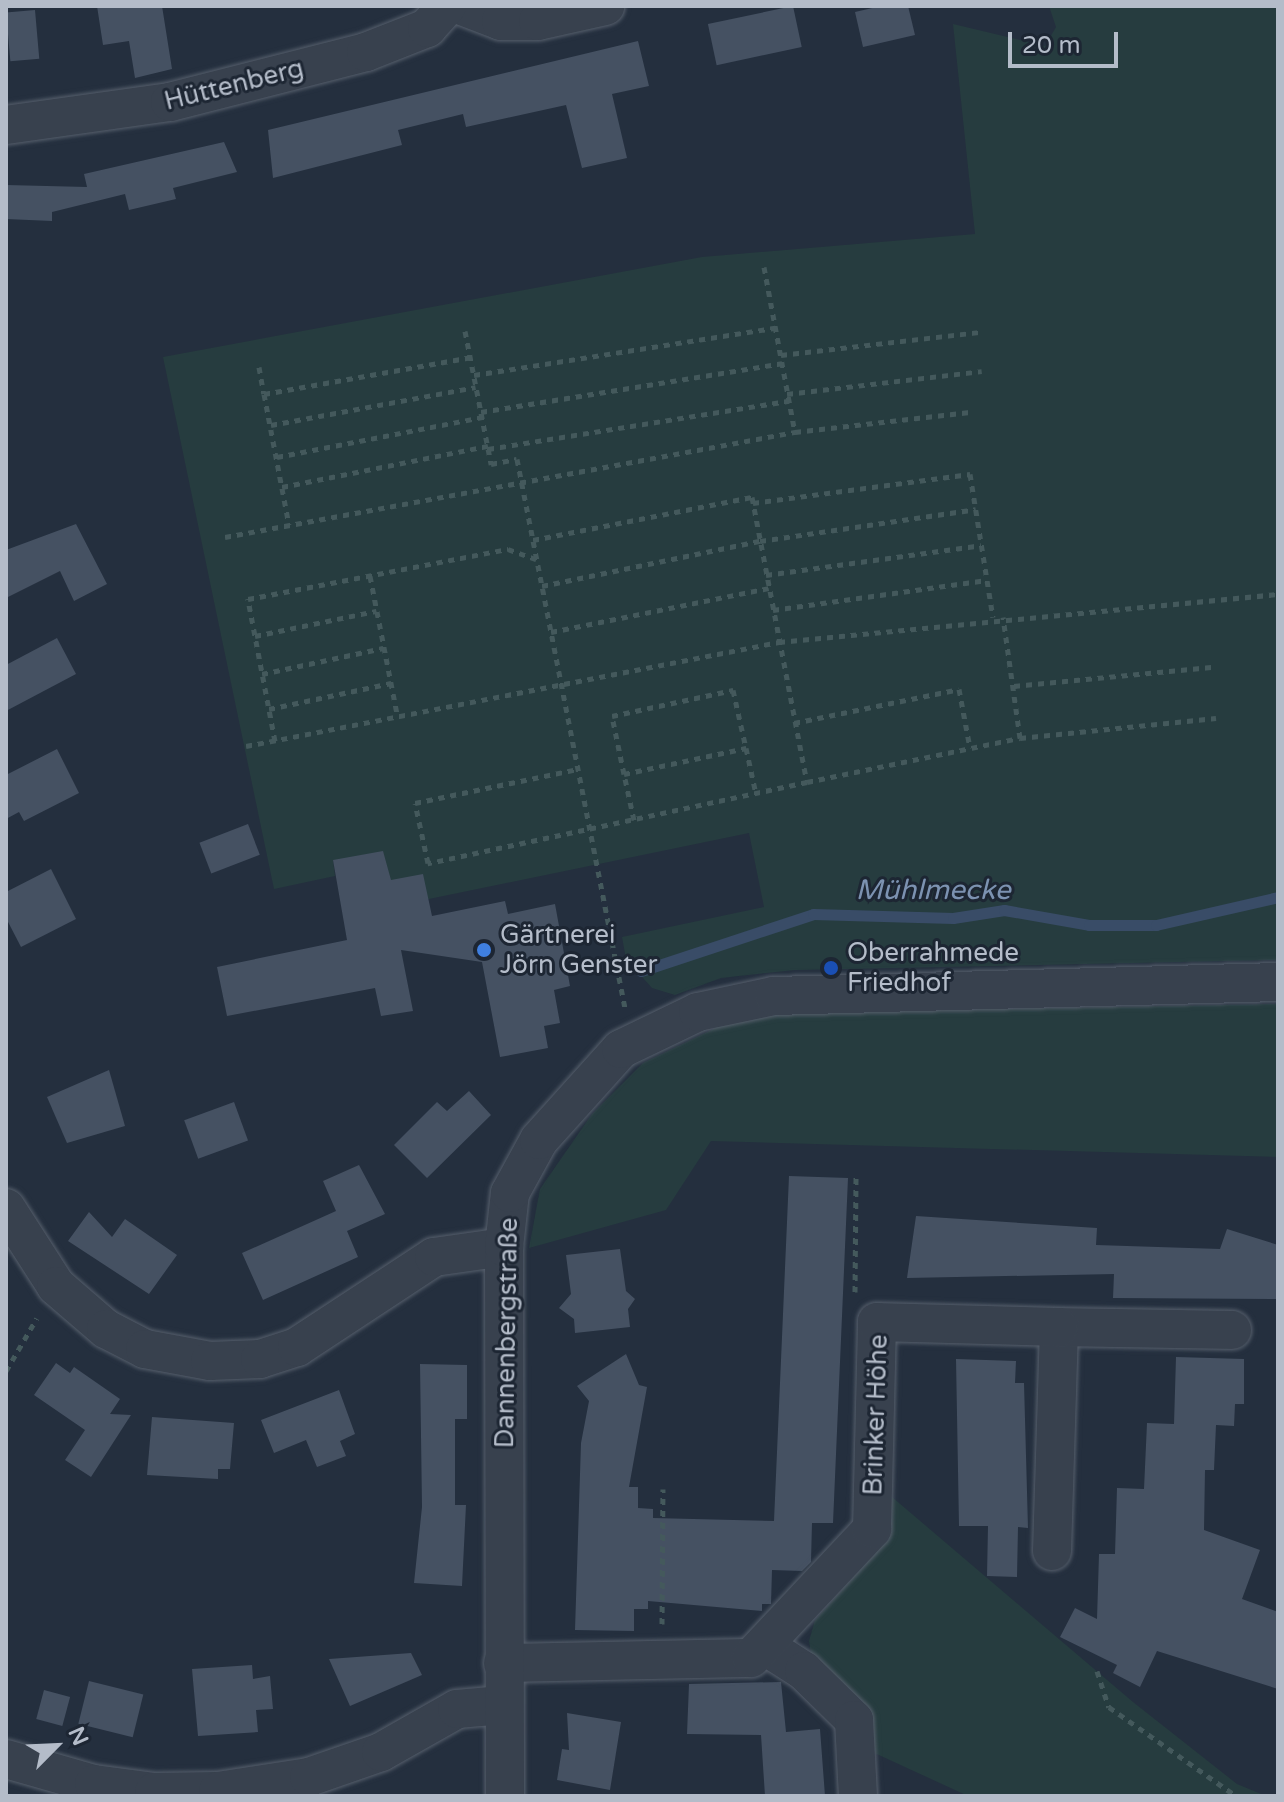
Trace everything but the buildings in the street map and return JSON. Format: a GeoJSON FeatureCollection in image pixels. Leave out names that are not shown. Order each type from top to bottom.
{"type":"FeatureCollection","features":[{"type":"Feature","properties":{"kind":"street","name":"Hüttenberg"},"geometry":{"type":"LineString","coordinates":[[6,125],[170,102],[366,52],[427,28],[447,6]]}},
{"type":"Feature","properties":{"kind":"street"},"geometry":{"type":"LineString","coordinates":[[462,6],[501,21],[605,6]]}},
{"type":"Feature","properties":{"kind":"street","name":"Dannenbergstraße"},"geometry":{"type":"LineString","coordinates":[[505,1796],[504,1247],[510,1193],[539,1140],[632,1044],[724,1003],[774,996],[1278,982]]}},
{"type":"Feature","properties":{"kind":"street"},"geometry":{"type":"LineString","coordinates":[[6,1208],[56,1286],[106,1329],[145,1349],[210,1361],[260,1359],[335,1328],[434,1257],[504,1247]]}},
{"type":"Feature","properties":{"kind":"street","name":"Brinker Höhe"},"geometry":{"type":"LineString","coordinates":[[503,1663],[735,1663],[765,1646],[872,1529],[877,1322],[1232,1330]]}},
{"type":"Feature","properties":{"kind":"street"},"geometry":{"type":"LineString","coordinates":[[1052,1551],[1059,1327]]}},
{"type":"Feature","properties":{"kind":"street"},"geometry":{"type":"LineString","coordinates":[[765,1646],[804,1671],[854,1720],[858,1796]]}},
{"type":"Feature","properties":{"kind":"street"},"geometry":{"type":"LineString","coordinates":[[6,1759],[94,1784],[154,1792],[218,1791],[309,1777],[381,1752],[457,1709],[503,1705]]}},
{"type":"Feature","properties":{"kind":"path"},"geometry":{"type":"LineString","coordinates":[[764,267],[795,432]]}},
{"type":"Feature","properties":{"kind":"path"},"geometry":{"type":"LineString","coordinates":[[474,375],[775,328]]}},
{"type":"Feature","properties":{"kind":"path"},"geometry":{"type":"LineString","coordinates":[[465,331],[491,464],[517,459],[632,1044]]}},
{"type":"Feature","properties":{"kind":"path"},"geometry":{"type":"LineString","coordinates":[[781,355],[979,332]]}},
{"type":"Feature","properties":{"kind":"path"},"geometry":{"type":"LineString","coordinates":[[264,394],[471,357]]}},
{"type":"Feature","properties":{"kind":"path"},"geometry":{"type":"LineString","coordinates":[[277,457],[481,414],[782,363]]}},
{"type":"Feature","properties":{"kind":"path"},"geometry":{"type":"LineString","coordinates":[[259,367],[289,525]]}},
{"type":"Feature","properties":{"kind":"path"},"geometry":{"type":"LineString","coordinates":[[282,487],[488,447],[788,398],[982,371]]}},
{"type":"Feature","properties":{"kind":"path"},"geometry":{"type":"LineString","coordinates":[[271,425],[476,387]]}},
{"type":"Feature","properties":{"kind":"path"},"geometry":{"type":"LineString","coordinates":[[225,537],[795,432],[970,412]]}},
{"type":"Feature","properties":{"kind":"path"},"geometry":{"type":"LineString","coordinates":[[753,503],[970,474],[993,617]]}},
{"type":"Feature","properties":{"kind":"path"},"geometry":{"type":"LineString","coordinates":[[533,540],[752,497],[807,782]]}},
{"type":"Feature","properties":{"kind":"path"},"geometry":{"type":"LineString","coordinates":[[542,586],[760,541],[976,509]]}},
{"type":"Feature","properties":{"kind":"path"},"geometry":{"type":"LineString","coordinates":[[766,575],[981,545]]}},
{"type":"Feature","properties":{"kind":"path"},"geometry":{"type":"LineString","coordinates":[[275,741],[248,599],[508,549],[537,560]]}},
{"type":"Feature","properties":{"kind":"path"},"geometry":{"type":"LineString","coordinates":[[370,576],[397,714]]}},
{"type":"Feature","properties":{"kind":"path"},"geometry":{"type":"LineString","coordinates":[[773,610],[987,580]]}},
{"type":"Feature","properties":{"kind":"path"},"geometry":{"type":"LineString","coordinates":[[551,632],[769,588]]}},
{"type":"Feature","properties":{"kind":"path"},"geometry":{"type":"LineString","coordinates":[[246,746],[397,714],[779,642],[993,617],[1278,594]]}},
{"type":"Feature","properties":{"kind":"path"},"geometry":{"type":"LineString","coordinates":[[255,636],[376,611]]}},
{"type":"Feature","properties":{"kind":"path"},"geometry":{"type":"LineString","coordinates":[[1003,617],[1020,738]]}},
{"type":"Feature","properties":{"kind":"path"},"geometry":{"type":"LineString","coordinates":[[262,674],[383,648]]}},
{"type":"Feature","properties":{"kind":"path"},"geometry":{"type":"LineString","coordinates":[[1014,686],[1211,667]]}},
{"type":"Feature","properties":{"kind":"path"},"geometry":{"type":"LineString","coordinates":[[269,709],[391,683]]}},
{"type":"Feature","properties":{"kind":"path"},"geometry":{"type":"LineString","coordinates":[[794,723],[959,689],[970,748]]}},
{"type":"Feature","properties":{"kind":"path"},"geometry":{"type":"LineString","coordinates":[[634,820],[612,716],[733,690],[756,794]]}},
{"type":"Feature","properties":{"kind":"path"},"geometry":{"type":"LineString","coordinates":[[578,769],[415,803],[428,863],[1020,738],[1216,718]]}},
{"type":"Feature","properties":{"kind":"path"},"geometry":{"type":"LineString","coordinates":[[624,774],[746,748]]}},
{"type":"Feature","properties":{"kind":"path"},"geometry":{"type":"LineString","coordinates":[[856,1177],[854,1322],[877,1322]]}},
{"type":"Feature","properties":{"kind":"path"},"geometry":{"type":"LineString","coordinates":[[6,1371],[56,1286]]}},
{"type":"Feature","properties":{"kind":"path"},"geometry":{"type":"LineString","coordinates":[[662,1662],[663,1489]]}},
{"type":"Feature","properties":{"kind":"path"},"geometry":{"type":"LineString","coordinates":[[1097,1671],[1109,1707],[1236,1796]]}},
{"type":"Feature","properties":{"kind":"green space"},"geometry":{"type":"Polygon","coordinates":[[[1049,6],[1278,6],[1278,960],[795,970],[721,978],[675,995],[652,988],[626,959],[622,937],[764,907],[749,833],[395,906],[333,860],[335,876],[274,889],[163,357],[702,257],[975,234],[953,24],[1045,46],[1056,27],[1049,6]]]}},
{"type":"Feature","properties":{"kind":"green space"},"geometry":{"type":"Polygon","coordinates":[[[1278,1004],[1278,1157],[711,1141],[666,1210],[529,1248],[540,1189],[592,1114],[643,1063],[730,1021],[779,1013],[1278,1004]]]}},
{"type":"Feature","properties":{"kind":"green space"},"geometry":{"type":"Polygon","coordinates":[[[892,1497],[1133,1702],[1237,1784],[1266,1796],[968,1796],[868,1750],[812,1660],[809,1641],[815,1620],[888,1539],[892,1497]]]}},
{"type":"Feature","properties":{"kind":"waterway","name":"Mühlmecke"},"geometry":{"type":"LineString","coordinates":[[641,971],[813,914],[953,918],[1004,910],[1089,925],[1156,925],[1278,897]]}},
{"type":"Feature","properties":{"kind":"place","name":"Gärtnerei Jörn Genster"},"geometry":{"type":"Point","coordinates":[484,950]}},
{"type":"Feature","properties":{"kind":"place","name":"Oberrahmede Friedhof"},"geometry":{"type":"Point","coordinates":[831,968]}}]}
